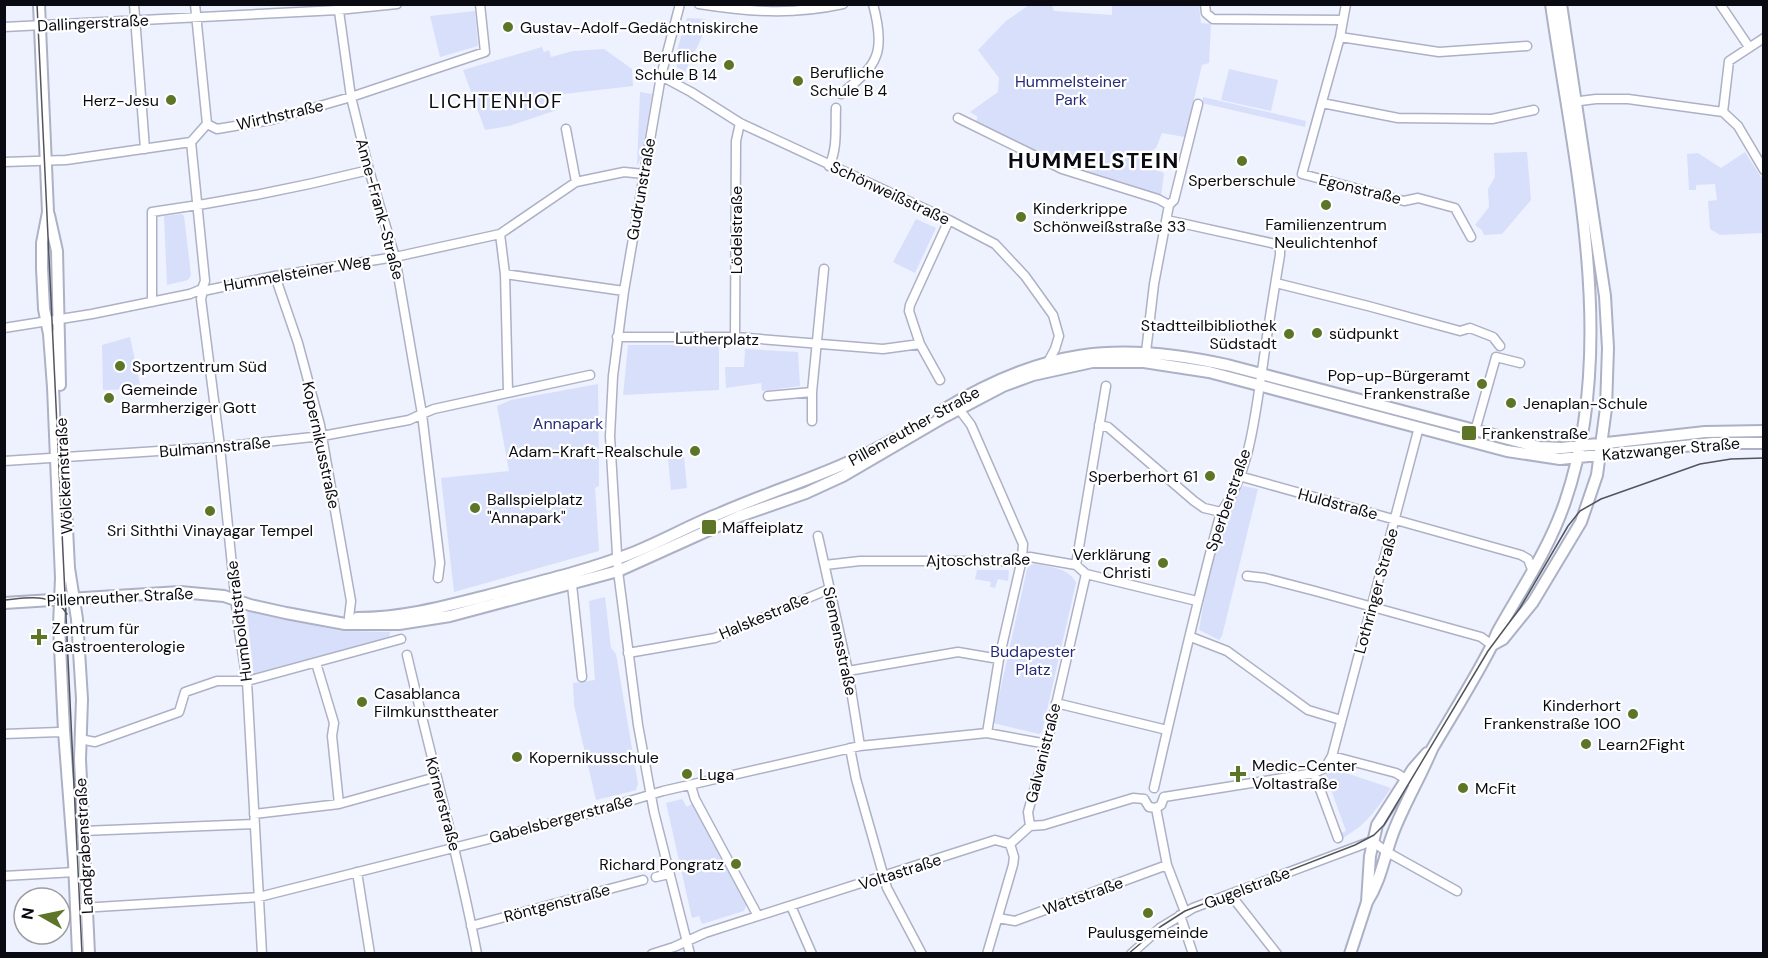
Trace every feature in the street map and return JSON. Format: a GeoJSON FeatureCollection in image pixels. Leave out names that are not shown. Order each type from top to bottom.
{"type":"FeatureCollection","features":[{"type":"Feature","properties":{"kind":"main road","name":"Wölckernstraße"},"geometry":{"type":"LineString","coordinates":[[39,4],[48,212],[57,251],[53,322],[60,459],[69,568],[77,618],[82,693],[80,739]]}},
{"type":"Feature","properties":{"kind":"main road"},"geometry":{"type":"LineString","coordinates":[[1492,645],[1503,639],[1525,613],[1573,539],[1591,498],[1602,448],[1608,384],[1606,312],[1551,4]]}},
{"type":"Feature","properties":{"kind":"main road"},"geometry":{"type":"LineString","coordinates":[[1367,902],[1376,888],[1395,827],[1432,749],[1533,572],[1562,511],[1578,457],[1589,387],[1591,334],[1584,230],[1561,4]]}},
{"type":"Feature","properties":{"kind":"main road","name":"Wölckernstraße"},"geometry":{"type":"LineString","coordinates":[[48,212],[42,252],[44,304],[53,322]]}},
{"type":"Feature","properties":{"kind":"main road","name":"Pillenreuther Straße"},"geometry":{"type":"LineString","coordinates":[[236,599],[250,598],[313,612],[349,617],[394,616],[425,612],[548,580],[617,558],[722,512],[838,468],[886,444],[979,389],[1008,375],[1048,362],[1094,353],[1146,352],[1197,359],[1419,427],[1528,455],[1554,458],[1578,457]]}},
{"type":"Feature","properties":{"kind":"main road","name":"Pillenreuther Straße"},"geometry":{"type":"LineString","coordinates":[[4,603],[180,592],[236,599],[250,605],[318,620],[356,624],[389,625],[441,618],[573,585],[618,571],[740,516],[807,493],[832,481],[1003,386],[1033,375],[1100,362],[1127,361],[1166,364],[1261,379],[1539,447],[1602,448]]}},
{"type":"Feature","properties":{"kind":"main road","name":"Katzwanger Straße"},"geometry":{"type":"LineString","coordinates":[[1578,457],[1602,448],[1719,431],[1764,431]]}},
{"type":"Feature","properties":{"kind":"main road","name":"Katzwanger Straße"},"geometry":{"type":"LineString","coordinates":[[1602,448],[1764,443]]}},
{"type":"Feature","properties":{"kind":"main road","name":"Wölckernstraße"},"geometry":{"type":"LineString","coordinates":[[60,459],[62,578],[59,625],[64,734]]}},
{"type":"Feature","properties":{"kind":"main road","name":"Landgrabenstraße"},"geometry":{"type":"LineString","coordinates":[[64,734],[75,872],[89,954]]}},
{"type":"Feature","properties":{"kind":"main road","name":"Landgrabenstraße"},"geometry":{"type":"LineString","coordinates":[[78,954],[88,831],[80,739]]}},
{"type":"Feature","properties":{"kind":"main road"},"geometry":{"type":"LineString","coordinates":[[1350,954],[1367,902],[1372,841],[1382,816],[1413,769],[1432,749]]}},
{"type":"Feature","properties":{"kind":"street"},"geometry":{"type":"LineString","coordinates":[[134,4],[145,149]]}},
{"type":"Feature","properties":{"kind":"street"},"geometry":{"type":"LineString","coordinates":[[4,162],[45,161],[191,142],[207,124],[195,4]]}},
{"type":"Feature","properties":{"kind":"street","name":"Dallingerstraße"},"geometry":{"type":"LineString","coordinates":[[4,27],[397,4]]}},
{"type":"Feature","properties":{"kind":"street","name":"Wirthstraße"},"geometry":{"type":"LineString","coordinates":[[207,124],[217,129],[271,120],[351,97],[485,52],[480,4]]}},
{"type":"Feature","properties":{"kind":"street","name":"Gudrunstraße"},"geometry":{"type":"LineString","coordinates":[[617,558],[610,436],[617,337],[661,76],[680,4]]}},
{"type":"Feature","properties":{"kind":"street"},"geometry":{"type":"LineString","coordinates":[[699,4],[770,13],[795,12],[843,4]]}},
{"type":"Feature","properties":{"kind":"street"},"geometry":{"type":"LineString","coordinates":[[842,94],[863,74],[876,57],[878,41],[873,4]]}},
{"type":"Feature","properties":{"kind":"street"},"geometry":{"type":"LineString","coordinates":[[1205,4],[1208,17],[1213,19],[1343,20]]}},
{"type":"Feature","properties":{"kind":"street"},"geometry":{"type":"LineString","coordinates":[[1346,4],[1322,103],[1398,118],[1492,119],[1534,110]]}},
{"type":"Feature","properties":{"kind":"street"},"geometry":{"type":"LineString","coordinates":[[1720,4],[1749,47]]}},
{"type":"Feature","properties":{"kind":"street","name":"Anne-Frank-Straße"},"geometry":{"type":"LineString","coordinates":[[338,7],[351,97],[369,170],[395,257],[422,414],[440,563],[438,578]]}},
{"type":"Feature","properties":{"kind":"street"},"geometry":{"type":"LineString","coordinates":[[1340,36],[1439,52],[1527,46]]}},
{"type":"Feature","properties":{"kind":"street"},"geometry":{"type":"LineString","coordinates":[[1723,112],[1730,61],[1764,38]]}},
{"type":"Feature","properties":{"kind":"street","name":"Schönweißstraße"},"geometry":{"type":"LineString","coordinates":[[661,76],[740,123],[949,220],[995,244],[1039,294],[1053,315],[1059,336],[1056,349],[1048,362]]}},
{"type":"Feature","properties":{"kind":"street"},"geometry":{"type":"LineString","coordinates":[[1570,102],[1628,99],[1723,112],[1738,126],[1762,165]]}},
{"type":"Feature","properties":{"kind":"street","name":"Egonstraße"},"geometry":{"type":"LineString","coordinates":[[1322,103],[1302,174],[1404,201],[1418,198],[1455,208],[1471,237]]}},
{"type":"Feature","properties":{"kind":"street"},"geometry":{"type":"LineString","coordinates":[[1146,352],[1154,284],[1169,205],[1174,200],[1198,104]]}},
{"type":"Feature","properties":{"kind":"street"},"geometry":{"type":"LineString","coordinates":[[830,166],[835,147],[836,108]]}},
{"type":"Feature","properties":{"kind":"street"},"geometry":{"type":"LineString","coordinates":[[958,118],[1062,169],[1158,199],[1169,205]]}},
{"type":"Feature","properties":{"kind":"street","name":"Lödelstraße"},"geometry":{"type":"LineString","coordinates":[[735,337],[736,141],[740,123]]}},
{"type":"Feature","properties":{"kind":"street"},"geometry":{"type":"LineString","coordinates":[[567,129],[576,182]]}},
{"type":"Feature","properties":{"kind":"street"},"geometry":{"type":"LineString","coordinates":[[191,142],[198,206]]}},
{"type":"Feature","properties":{"kind":"street"},"geometry":{"type":"LineString","coordinates":[[152,302],[153,212],[198,206],[369,170]]}},
{"type":"Feature","properties":{"kind":"street","name":"Hummelsteiner Weg"},"geometry":{"type":"LineString","coordinates":[[4,328],[53,322],[203,290],[395,257],[500,234],[576,182],[624,172],[644,174]]}},
{"type":"Feature","properties":{"kind":"street","name":"Humboldtstraße"},"geometry":{"type":"LineString","coordinates":[[198,206],[205,281],[201,299],[220,447],[238,626],[247,681],[262,954]]}},
{"type":"Feature","properties":{"kind":"street"},"geometry":{"type":"LineString","coordinates":[[940,380],[920,344],[910,316],[910,305],[949,220]]}},
{"type":"Feature","properties":{"kind":"street","name":"Sperberstraße"},"geometry":{"type":"LineString","coordinates":[[1154,788],[1191,637],[1197,601],[1221,512],[1239,476],[1254,417],[1276,283],[1280,244],[1167,220]]}},
{"type":"Feature","properties":{"kind":"street"},"geometry":{"type":"LineString","coordinates":[[500,234],[505,274],[508,392]]}},
{"type":"Feature","properties":{"kind":"street"},"geometry":{"type":"LineString","coordinates":[[812,421],[812,392],[824,269]]}},
{"type":"Feature","properties":{"kind":"street"},"geometry":{"type":"LineString","coordinates":[[505,274],[624,291]]}},
{"type":"Feature","properties":{"kind":"street","name":"Kopernikusstraße"},"geometry":{"type":"LineString","coordinates":[[275,276],[298,343],[322,436],[351,601],[349,617]]}},
{"type":"Feature","properties":{"kind":"street"},"geometry":{"type":"LineString","coordinates":[[1276,283],[1460,331],[1470,328],[1492,337],[1500,346]]}},
{"type":"Feature","properties":{"kind":"street","name":"Lutherplatz"},"geometry":{"type":"LineString","coordinates":[[617,337],[735,337],[883,349],[920,344]]}},
{"type":"Feature","properties":{"kind":"street"},"geometry":{"type":"LineString","coordinates":[[1475,431],[1496,357],[1520,363]]}},
{"type":"Feature","properties":{"kind":"street","name":"Bulmannstraße"},"geometry":{"type":"LineString","coordinates":[[4,461],[220,447],[322,436],[409,420],[434,409],[590,375]]}},
{"type":"Feature","properties":{"kind":"street"},"geometry":{"type":"LineString","coordinates":[[1106,386],[1076,565],[1086,574],[1197,601]]}},
{"type":"Feature","properties":{"kind":"street"},"geometry":{"type":"LineString","coordinates":[[768,396],[812,392]]}},
{"type":"Feature","properties":{"kind":"street"},"geometry":{"type":"LineString","coordinates":[[959,409],[971,425],[1023,544],[1022,559],[999,659],[987,733]]}},
{"type":"Feature","properties":{"kind":"street"},"geometry":{"type":"LineString","coordinates":[[1099,425],[1108,427],[1194,501],[1221,512]]}},
{"type":"Feature","properties":{"kind":"street","name":"Lothringer Straße"},"geometry":{"type":"LineString","coordinates":[[1332,756],[1419,427]]}},
{"type":"Feature","properties":{"kind":"street","name":"Huldstraße"},"geometry":{"type":"LineString","coordinates":[[1239,476],[1521,555],[1528,559],[1533,572]]}},
{"type":"Feature","properties":{"kind":"street","name":"Siemensstraße"},"geometry":{"type":"LineString","coordinates":[[818,536],[848,671],[860,746]]}},
{"type":"Feature","properties":{"kind":"street","name":"Ajtoschstraße"},"geometry":{"type":"LineString","coordinates":[[825,565],[860,561],[1004,561],[1030,557],[1076,565]]}},
{"type":"Feature","properties":{"kind":"street"},"geometry":{"type":"LineString","coordinates":[[617,558],[638,725],[651,795],[690,954]]}},
{"type":"Feature","properties":{"kind":"street","name":"Galvanistraße"},"geometry":{"type":"LineString","coordinates":[[1030,826],[1028,812],[1047,744],[1086,574]]}},
{"type":"Feature","properties":{"kind":"street"},"geometry":{"type":"LineString","coordinates":[[1247,576],[1265,578],[1481,637],[1492,645]]}},
{"type":"Feature","properties":{"kind":"street"},"geometry":{"type":"LineString","coordinates":[[573,585],[582,676]]}},
{"type":"Feature","properties":{"kind":"street","name":"Halskestraße"},"geometry":{"type":"LineString","coordinates":[[628,653],[716,638],[829,589]]}},
{"type":"Feature","properties":{"kind":"street"},"geometry":{"type":"LineString","coordinates":[[1191,637],[1227,651],[1308,710],[1341,720]]}},
{"type":"Feature","properties":{"kind":"street"},"geometry":{"type":"LineString","coordinates":[[80,739],[95,742],[179,712],[184,692],[218,681],[247,681],[401,639]]}},
{"type":"Feature","properties":{"kind":"street"},"geometry":{"type":"LineString","coordinates":[[848,671],[958,652],[999,659]]}},
{"type":"Feature","properties":{"kind":"street","name":"Körnerstraße"},"geometry":{"type":"LineString","coordinates":[[407,655],[455,846],[477,954]]}},
{"type":"Feature","properties":{"kind":"street"},"geometry":{"type":"LineString","coordinates":[[316,663],[334,723],[339,804]]}},
{"type":"Feature","properties":{"kind":"street"},"geometry":{"type":"LineString","coordinates":[[1056,703],[1167,730]]}},
{"type":"Feature","properties":{"kind":"street"},"geometry":{"type":"LineString","coordinates":[[4,734],[54,732],[64,734]]}},
{"type":"Feature","properties":{"kind":"street","name":"Gabelsbergerstraße"},"geometry":{"type":"LineString","coordinates":[[81,908],[259,897],[576,817],[651,795],[860,746],[987,733],[1047,744]]}},
{"type":"Feature","properties":{"kind":"street"},"geometry":{"type":"LineString","coordinates":[[850,748],[856,779],[887,888],[920,951],[910,954]]}},
{"type":"Feature","properties":{"kind":"street"},"geometry":{"type":"LineString","coordinates":[[1164,797],[1314,773],[1325,768],[1332,756],[1396,773],[1407,778],[1414,788]]}},
{"type":"Feature","properties":{"kind":"street"},"geometry":{"type":"LineString","coordinates":[[1314,773],[1338,838]]}},
{"type":"Feature","properties":{"kind":"street"},"geometry":{"type":"LineString","coordinates":[[254,814],[339,804],[436,777]]}},
{"type":"Feature","properties":{"kind":"street"},"geometry":{"type":"LineString","coordinates":[[691,786],[694,799],[758,916]]}},
{"type":"Feature","properties":{"kind":"street"},"geometry":{"type":"LineString","coordinates":[[1154,788],[1164,797],[1164,802],[1156,808],[1149,807],[1144,799],[1145,794],[1154,788]]}},
{"type":"Feature","properties":{"kind":"street"},"geometry":{"type":"LineString","coordinates":[[987,954],[1013,865],[1014,857],[1010,844],[1030,826],[1044,825],[1133,798],[1144,799]]}},
{"type":"Feature","properties":{"kind":"street"},"geometry":{"type":"LineString","coordinates":[[1156,808],[1167,865],[1193,954]]}},
{"type":"Feature","properties":{"kind":"street"},"geometry":{"type":"LineString","coordinates":[[88,831],[254,824]]}},
{"type":"Feature","properties":{"kind":"street","name":"Voltastraße"},"geometry":{"type":"LineString","coordinates":[[652,954],[758,916],[995,840],[1010,844]]}},
{"type":"Feature","properties":{"kind":"street"},"geometry":{"type":"LineString","coordinates":[[1372,841],[1456,891]]}},
{"type":"Feature","properties":{"kind":"street","name":"Gugelstraße"},"geometry":{"type":"LineString","coordinates":[[1131,954],[1160,928],[1182,914],[1372,841]]}},
{"type":"Feature","properties":{"kind":"street","name":"Wattstraße"},"geometry":{"type":"LineString","coordinates":[[998,918],[1015,921],[1167,865]]}},
{"type":"Feature","properties":{"kind":"street"},"geometry":{"type":"LineString","coordinates":[[4,876],[75,872]]}},
{"type":"Feature","properties":{"kind":"street"},"geometry":{"type":"LineString","coordinates":[[357,872],[370,954]]}},
{"type":"Feature","properties":{"kind":"street"},"geometry":{"type":"LineString","coordinates":[[656,877],[669,874]]}},
{"type":"Feature","properties":{"kind":"street","name":"Röntgenstraße"},"geometry":{"type":"LineString","coordinates":[[471,926],[643,880]]}},
{"type":"Feature","properties":{"kind":"street"},"geometry":{"type":"LineString","coordinates":[[1230,894],[1276,954]]}},
{"type":"Feature","properties":{"kind":"street"},"geometry":{"type":"LineString","coordinates":[[791,906],[812,954]]}},
{"type":"Feature","properties":{"kind":"green space","name":"Hummelsteiner Park"},"geometry":{"type":"Polygon","coordinates":[[[1029,5],[1052,5],[1054,11],[1112,15],[1112,5],[1199,5],[1201,23],[1211,24],[1209,63],[1202,65],[1185,137],[1162,133],[1156,148],[1145,156],[1142,165],[1164,173],[1161,196],[1081,171],[975,123],[978,117],[970,112],[998,92],[999,78],[978,50],[1006,21],[1029,5]]]}},
{"type":"Feature","properties":{"kind":"green space"},"geometry":{"type":"Polygon","coordinates":[[[475,11],[478,46],[440,57],[430,16],[475,11]]]}},
{"type":"Feature","properties":{"kind":"green space"},"geometry":{"type":"Polygon","coordinates":[[[687,18],[705,19],[702,37],[685,72],[677,67],[677,50],[687,18]]]}},
{"type":"Feature","properties":{"kind":"green space"},"geometry":{"type":"Polygon","coordinates":[[[542,47],[544,52],[549,50],[551,57],[573,51],[604,49],[632,69],[633,86],[555,95],[557,110],[509,126],[485,130],[463,70],[542,47]]]}},
{"type":"Feature","properties":{"kind":"green space"},"geometry":{"type":"Polygon","coordinates":[[[1229,69],[1278,80],[1271,111],[1221,100],[1229,69]]]}},
{"type":"Feature","properties":{"kind":"green space"},"geometry":{"type":"Polygon","coordinates":[[[640,92],[652,94],[641,158],[637,166],[640,92]]]}},
{"type":"Feature","properties":{"kind":"green space"},"geometry":{"type":"Polygon","coordinates":[[[1203,97],[1306,121],[1305,127],[1202,103],[1203,97]]]}},
{"type":"Feature","properties":{"kind":"green space"},"geometry":{"type":"Polygon","coordinates":[[[1527,152],[1531,200],[1502,234],[1484,235],[1482,230],[1475,225],[1489,207],[1488,189],[1495,177],[1494,153],[1527,152]]]}},
{"type":"Feature","properties":{"kind":"green space"},"geometry":{"type":"Polygon","coordinates":[[[1745,152],[1763,180],[1763,233],[1720,235],[1710,229],[1708,201],[1717,200],[1715,184],[1696,185],[1696,190],[1689,190],[1687,154],[1698,153],[1721,168],[1745,152]]]}},
{"type":"Feature","properties":{"kind":"green space"},"geometry":{"type":"Polygon","coordinates":[[[182,214],[191,275],[188,280],[167,285],[164,216],[182,214]]]}},
{"type":"Feature","properties":{"kind":"green space"},"geometry":{"type":"Polygon","coordinates":[[[916,219],[936,228],[915,273],[893,262],[916,219]]]}},
{"type":"Feature","properties":{"kind":"green space","name":"Sportzentrum Süd"},"geometry":{"type":"Polygon","coordinates":[[[130,337],[141,389],[103,390],[102,345],[130,337]]]}},
{"type":"Feature","properties":{"kind":"green space"},"geometry":{"type":"Polygon","coordinates":[[[628,345],[719,345],[719,390],[623,395],[628,345]]]}},
{"type":"Feature","properties":{"kind":"green space"},"geometry":{"type":"Polygon","coordinates":[[[745,349],[798,352],[800,386],[762,391],[761,383],[726,388],[725,367],[744,367],[745,349]]]}},
{"type":"Feature","properties":{"kind":"green space","name":"Annapark"},"geometry":{"type":"Polygon","coordinates":[[[598,384],[599,486],[595,488],[599,551],[454,592],[441,478],[509,471],[497,406],[511,400],[598,384]]]}},
{"type":"Feature","properties":{"kind":"green space"},"geometry":{"type":"Polygon","coordinates":[[[684,457],[687,488],[671,490],[668,459],[684,457]]]}},
{"type":"Feature","properties":{"kind":"green space"},"geometry":{"type":"Polygon","coordinates":[[[1243,486],[1258,489],[1222,636],[1219,640],[1199,630],[1205,595],[1222,528],[1238,488],[1243,486]]]}},
{"type":"Feature","properties":{"kind":"green space","name":"Budapester Platz"},"geometry":{"type":"Polygon","coordinates":[[[1036,564],[1064,571],[1076,583],[1042,732],[1039,734],[993,723],[1027,569],[1030,565],[1036,564]]]}},
{"type":"Feature","properties":{"kind":"green space"},"geometry":{"type":"Polygon","coordinates":[[[977,570],[1008,570],[1008,581],[998,579],[995,588],[990,587],[991,582],[975,579],[977,570]]]}},
{"type":"Feature","properties":{"kind":"green space"},"geometry":{"type":"Polygon","coordinates":[[[605,597],[611,648],[616,654],[638,784],[636,790],[596,800],[574,705],[573,683],[595,680],[589,601],[605,597]]]}},
{"type":"Feature","properties":{"kind":"green space"},"geometry":{"type":"Polygon","coordinates":[[[247,611],[341,631],[390,632],[389,638],[254,677],[247,611]]]}},
{"type":"Feature","properties":{"kind":"green space"},"geometry":{"type":"Polygon","coordinates":[[[1331,768],[1391,788],[1370,816],[1343,838],[1341,833],[1346,831],[1325,773],[1331,768]]]}},
{"type":"Feature","properties":{"kind":"green space"},"geometry":{"type":"Polygon","coordinates":[[[682,799],[687,807],[693,803],[747,903],[744,911],[702,924],[699,916],[692,918],[666,803],[682,799]]]}},
{"type":"Feature","properties":{"kind":"tram line"},"geometry":{"type":"LineString","coordinates":[[37,4],[82,954]]}},
{"type":"Feature","properties":{"kind":"tram line"},"geometry":{"type":"LineString","coordinates":[[1128,954],[1160,927],[1185,911],[1355,845],[1374,835],[1384,825],[1488,651],[1520,608],[1568,526],[1580,511],[1601,499],[1700,464],[1731,459],[1764,458]]}},
{"type":"Feature","properties":{"kind":"tram line"},"geometry":{"type":"LineString","coordinates":[[4,600],[47,599],[61,607],[67,614]]}},
{"type":"Feature","properties":{"kind":"place","name":"Gustav-Adolf-Gedächtniskirche"},"geometry":{"type":"Point","coordinates":[508,27]}},
{"type":"Feature","properties":{"kind":"place","name":"Berufliche Schule B 14"},"geometry":{"type":"Point","coordinates":[729,65]}},
{"type":"Feature","properties":{"kind":"place","name":"Berufliche Schule B 4"},"geometry":{"type":"Point","coordinates":[798,81]}},
{"type":"Feature","properties":{"kind":"place","name":"Herz-Jesu"},"geometry":{"type":"Point","coordinates":[171,100]}},
{"type":"Feature","properties":{"kind":"place","name":"Sperberschule"},"geometry":{"type":"Point","coordinates":[1242,161]}},
{"type":"Feature","properties":{"kind":"place","name":"Familienzentrum Neulichtenhof"},"geometry":{"type":"Point","coordinates":[1326,205]}},
{"type":"Feature","properties":{"kind":"place","name":"Kinderkrippe Schönweißstraße 33"},"geometry":{"type":"Point","coordinates":[1021,217]}},
{"type":"Feature","properties":{"kind":"place","name":"südpunkt"},"geometry":{"type":"Point","coordinates":[1317,333]}},
{"type":"Feature","properties":{"kind":"place","name":"Stadtteilbibliothek Südstadt"},"geometry":{"type":"Point","coordinates":[1289,334]}},
{"type":"Feature","properties":{"kind":"place","name":"Sportzentrum Süd"},"geometry":{"type":"Point","coordinates":[120,366]}},
{"type":"Feature","properties":{"kind":"place","name":"Pop-up-Bürgeramt Frankenstraße"},"geometry":{"type":"Point","coordinates":[1482,384]}},
{"type":"Feature","properties":{"kind":"place","name":"Gemeinde Barmherziger Gott"},"geometry":{"type":"Point","coordinates":[109,398]}},
{"type":"Feature","properties":{"kind":"place","name":"Jenaplan-Schule"},"geometry":{"type":"Point","coordinates":[1511,403]}},
{"type":"Feature","properties":{"kind":"place","name":"Frankenstraße"},"geometry":{"type":"Point","coordinates":[1469,433]}},
{"type":"Feature","properties":{"kind":"place","name":"Adam-Kraft-Realschule"},"geometry":{"type":"Point","coordinates":[695,451]}},
{"type":"Feature","properties":{"kind":"place","name":"Sperberhort 61"},"geometry":{"type":"Point","coordinates":[1210,476]}},
{"type":"Feature","properties":{"kind":"place","name":"Ballspielplatz \"Annapark\""},"geometry":{"type":"Point","coordinates":[475,508]}},
{"type":"Feature","properties":{"kind":"place","name":"Sri Siththi Vinayagar Tempel"},"geometry":{"type":"Point","coordinates":[210,511]}},
{"type":"Feature","properties":{"kind":"place","name":"Maffeiplatz"},"geometry":{"type":"Point","coordinates":[709,527]}},
{"type":"Feature","properties":{"kind":"place","name":"Verklärung Christi"},"geometry":{"type":"Point","coordinates":[1163,563]}},
{"type":"Feature","properties":{"kind":"place","name":"Zentrum für Gastroenterologie"},"geometry":{"type":"Point","coordinates":[39,637]}},
{"type":"Feature","properties":{"kind":"place","name":"Casablanca Filmkunsttheater"},"geometry":{"type":"Point","coordinates":[362,702]}},
{"type":"Feature","properties":{"kind":"place","name":"Kinderhort Frankenstraße 100"},"geometry":{"type":"Point","coordinates":[1633,714]}},
{"type":"Feature","properties":{"kind":"place","name":"Learn2Fight"},"geometry":{"type":"Point","coordinates":[1586,744]}},
{"type":"Feature","properties":{"kind":"place","name":"Kopernikusschule"},"geometry":{"type":"Point","coordinates":[517,757]}},
{"type":"Feature","properties":{"kind":"place","name":"Luga"},"geometry":{"type":"Point","coordinates":[687,774]}},
{"type":"Feature","properties":{"kind":"place","name":"Medic-Center Voltastraße"},"geometry":{"type":"Point","coordinates":[1238,774]}},
{"type":"Feature","properties":{"kind":"place","name":"McFit"},"geometry":{"type":"Point","coordinates":[1463,788]}},
{"type":"Feature","properties":{"kind":"place","name":"Richard Pongratz"},"geometry":{"type":"Point","coordinates":[736,864]}},
{"type":"Feature","properties":{"kind":"place","name":"Paulusgemeinde"},"geometry":{"type":"Point","coordinates":[1148,913]}},
{"type":"Feature","properties":{"kind":"district","name":"LICHTENHOF"},"geometry":{"type":"Point","coordinates":[496,101]}},
{"type":"Feature","properties":{"kind":"district","name":"HUMMELSTEIN"},"geometry":{"type":"Point","coordinates":[1094,160]}}]}
